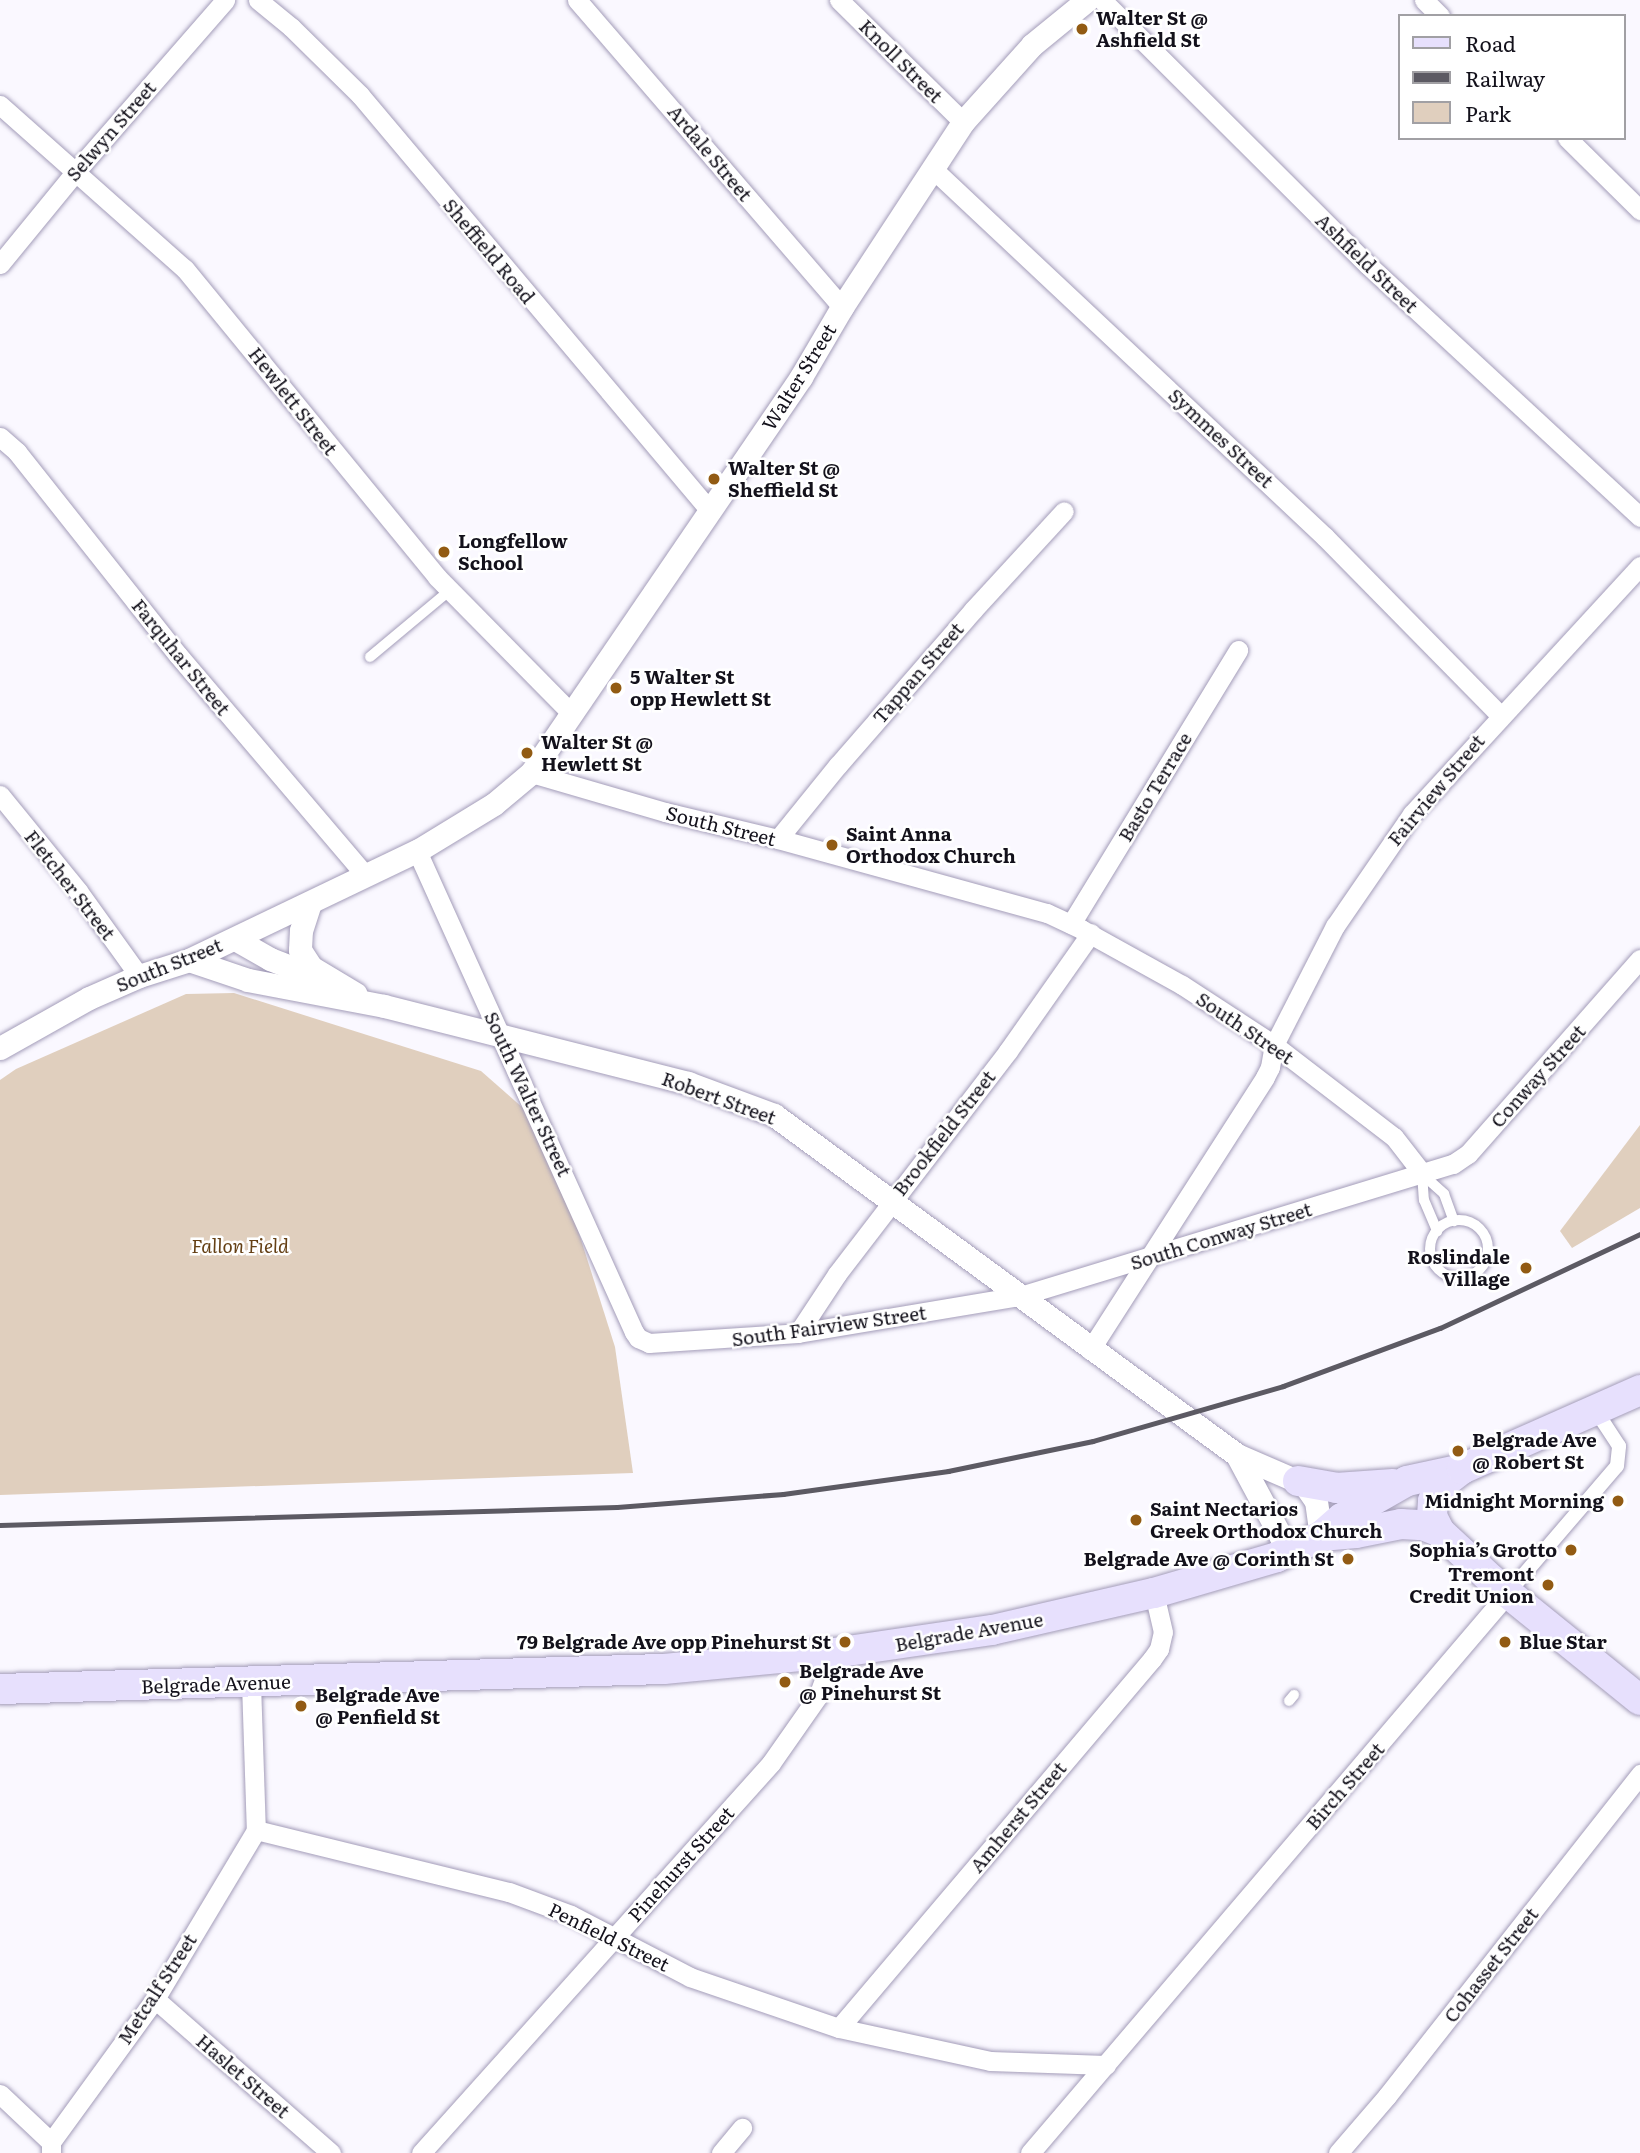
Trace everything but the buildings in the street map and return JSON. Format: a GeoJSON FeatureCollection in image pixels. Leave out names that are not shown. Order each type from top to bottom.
{"type":"FeatureCollection","features":[{"type":"Feature","properties":{"kind":"main road","name":"Belgrade Avenue"},"geometry":{"type":"LineString","coordinates":[[0,1689],[644,1670],[834,1653],[992,1630],[1154,1593],[1289,1552],[1321,1535],[1342,1518],[1407,1482],[1462,1469],[1640,1390]]}},
{"type":"Feature","properties":{"kind":"main road"},"geometry":{"type":"LineString","coordinates":[[1440,1532],[1432,1516],[1433,1501],[1444,1482],[1462,1469]]}},
{"type":"Feature","properties":{"kind":"main road"},"geometry":{"type":"LineString","coordinates":[[1298,1481],[1336,1488],[1368,1488],[1407,1482]]}},
{"type":"Feature","properties":{"kind":"main road"},"geometry":{"type":"LineString","coordinates":[[1321,1535],[1356,1533],[1401,1524],[1423,1525],[1440,1532],[1508,1593],[1640,1700]]}},
{"type":"Feature","properties":{"kind":"street","name":"Selwyn Street"},"geometry":{"type":"LineString","coordinates":[[0,264],[76,171],[225,0]]}},
{"type":"Feature","properties":{"kind":"street","name":"Sheffield Road"},"geometry":{"type":"LineString","coordinates":[[258,0],[291,27],[359,95],[711,512]]}},
{"type":"Feature","properties":{"kind":"street","name":"Ardale Street"},"geometry":{"type":"LineString","coordinates":[[578,0],[842,307]]}},
{"type":"Feature","properties":{"kind":"street","name":"Knoll Street"},"geometry":{"type":"LineString","coordinates":[[839,0],[963,122]]}},
{"type":"Feature","properties":{"kind":"street","name":"Walter Street"},"geometry":{"type":"LineString","coordinates":[[531,773],[553,744],[570,712],[711,512],[801,377],[842,307],[963,122],[1031,45],[1087,0]]}},
{"type":"Feature","properties":{"kind":"street","name":"Ashfield Street"},"geometry":{"type":"LineString","coordinates":[[1102,0],[1368,265],[1640,517]]}},
{"type":"Feature","properties":{"kind":"street"},"geometry":{"type":"LineString","coordinates":[[1424,0],[1438,14]]}},
{"type":"Feature","properties":{"kind":"street","name":"Hewlett Street"},"geometry":{"type":"LineString","coordinates":[[0,105],[185,269],[450,590],[570,712]]}},
{"type":"Feature","properties":{"kind":"street"},"geometry":{"type":"LineString","coordinates":[[1568,140],[1640,210]]}},
{"type":"Feature","properties":{"kind":"street","name":"Symmes Street"},"geometry":{"type":"LineString","coordinates":[[933,169],[1325,537],[1500,715]]}},
{"type":"Feature","properties":{"kind":"street","name":"Farquhar Street"},"geometry":{"type":"LineString","coordinates":[[0,436],[17,452],[178,655],[365,875]]}},
{"type":"Feature","properties":{"kind":"street","name":"Tappan Street"},"geometry":{"type":"LineString","coordinates":[[778,839],[972,610],[1064,511]]}},
{"type":"Feature","properties":{"kind":"street","name":"Fairview Street"},"geometry":{"type":"LineString","coordinates":[[1274,1045],[1335,926],[1412,814],[1500,715],[1636,579]]}},
{"type":"Feature","properties":{"kind":"street","name":"Basto Terrace"},"geometry":{"type":"LineString","coordinates":[[1071,924],[1238,650]]}},
{"type":"Feature","properties":{"kind":"street","name":"South Street"},"geometry":{"type":"LineString","coordinates":[[0,1048],[89,998],[139,976],[189,960],[417,851],[494,804],[531,773],[666,812],[778,839],[1046,913],[1071,924],[1182,985],[1274,1045],[1394,1137],[1422,1173]]}},
{"type":"Feature","properties":{"kind":"street","name":"Fletcher Street"},"geometry":{"type":"LineString","coordinates":[[0,795],[78,891],[139,976]]}},
{"type":"Feature","properties":{"kind":"street","name":"South Walter Street"},"geometry":{"type":"LineString","coordinates":[[417,851],[638,1338]]}},
{"type":"Feature","properties":{"kind":"street"},"geometry":{"type":"LineString","coordinates":[[310,903],[301,930],[300,950],[311,967],[343,988]]}},
{"type":"Feature","properties":{"kind":"street","name":"Brookfield Street"},"geometry":{"type":"LineString","coordinates":[[798,1333],[890,1203],[1009,1051],[1091,933]]}},
{"type":"Feature","properties":{"kind":"street"},"geometry":{"type":"LineString","coordinates":[[235,939],[270,959],[384,1006]]}},
{"type":"Feature","properties":{"kind":"street","name":"Conway Street"},"geometry":{"type":"LineString","coordinates":[[1422,1173],[1453,1164],[1468,1154],[1640,959]]}},
{"type":"Feature","properties":{"kind":"street","name":"Robert Street"},"geometry":{"type":"LineString","coordinates":[[189,960],[248,980],[384,1006],[688,1083],[774,1115],[826,1151],[890,1203],[1090,1350],[1237,1455],[1298,1481]]}},
{"type":"Feature","properties":{"kind":"street"},"geometry":{"type":"LineString","coordinates":[[1090,1350],[1265,1077],[1270,1067],[1274,1045]]}},
{"type":"Feature","properties":{"kind":"street","name":"South Conway Street"},"geometry":{"type":"LineString","coordinates":[[1020,1296],[1150,1259],[1422,1173]]}},
{"type":"Feature","properties":{"kind":"street","name":"South Fairview Street"},"geometry":{"type":"LineString","coordinates":[[638,1338],[649,1343],[691,1342],[798,1333],[1020,1296]]}},
{"type":"Feature","properties":{"kind":"street","name":"Birch Street"},"geometry":{"type":"LineString","coordinates":[[1030,2153],[1617,1466],[1619,1446],[1596,1411]]}},
{"type":"Feature","properties":{"kind":"street","name":"Robert Street"},"geometry":{"type":"LineString","coordinates":[[1237,1455],[1289,1552]]}},
{"type":"Feature","properties":{"kind":"street"},"geometry":{"type":"LineString","coordinates":[[1298,1481],[1310,1489],[1316,1501],[1321,1535]]}},
{"type":"Feature","properties":{"kind":"street","name":"Amherst Street"},"geometry":{"type":"LineString","coordinates":[[839,2028],[1152,1659],[1159,1649],[1163,1632],[1154,1593]]}},
{"type":"Feature","properties":{"kind":"street","name":"Pinehurst Street"},"geometry":{"type":"LineString","coordinates":[[421,2153],[771,1763],[818,1696],[834,1653]]}},
{"type":"Feature","properties":{"kind":"street"},"geometry":{"type":"LineString","coordinates":[[251,1683],[256,1830]]}},
{"type":"Feature","properties":{"kind":"street","name":"Cohasset Street"},"geometry":{"type":"LineString","coordinates":[[1338,2153],[1387,2096],[1640,1774]]}},
{"type":"Feature","properties":{"kind":"street","name":"Penfield Street"},"geometry":{"type":"LineString","coordinates":[[256,1830],[509,1892],[571,1915],[690,1977],[839,2028],[990,2061],[1106,2065]]}},
{"type":"Feature","properties":{"kind":"street","name":"Metcalf Street"},"geometry":{"type":"LineString","coordinates":[[51,2148],[155,1999],[256,1830]]}},
{"type":"Feature","properties":{"kind":"street","name":"Haslet Street"},"geometry":{"type":"LineString","coordinates":[[155,1999],[331,2153]]}},
{"type":"Feature","properties":{"kind":"street"},"geometry":{"type":"LineString","coordinates":[[0,2094],[51,2148]]}},
{"type":"Feature","properties":{"kind":"street"},"geometry":{"type":"LineString","coordinates":[[722,2153],[742,2128]]}},
{"type":"Feature","properties":{"kind":"lane"},"geometry":{"type":"LineString","coordinates":[[370,657],[450,590]]}},
{"type":"Feature","properties":{"kind":"lane"},"geometry":{"type":"LineString","coordinates":[[1422,1173],[1444,1194],[1454,1221]]}},
{"type":"Feature","properties":{"kind":"lane"},"geometry":{"type":"LineString","coordinates":[[1422,1173],[1424,1200],[1437,1231]]}},
{"type":"Feature","properties":{"kind":"lane"},"geometry":{"type":"LineString","coordinates":[[1454,1221],[1472,1224],[1485,1237],[1487,1256],[1477,1272],[1460,1278],[1450,1276],[1436,1267],[1430,1251],[1437,1231],[1454,1221]]}},
{"type":"Feature","properties":{"kind":"green space","name":"Fallon Field"},"geometry":{"type":"Polygon","coordinates":[[[234,993],[481,1071],[540,1123],[615,1347],[633,1473],[0,1495],[0,1080],[16,1069],[186,994],[234,993]]]}},
{"type":"Feature","properties":{"kind":"green space"},"geometry":{"type":"Polygon","coordinates":[[[1640,1125],[1640,1208],[1572,1248],[1560,1231],[1640,1125]]]}},
{"type":"Feature","properties":{"kind":"railway"},"geometry":{"type":"LineString","coordinates":[[0,1525],[617,1507],[783,1494],[948,1471],[1093,1441],[1283,1386],[1440,1328],[1640,1234]]}},
{"type":"Feature","properties":{"kind":"place","name":"Walter St @ Ashfield St"},"geometry":{"type":"Point","coordinates":[1082,29]}},
{"type":"Feature","properties":{"kind":"place","name":"Walter St @ Sheffield St"},"geometry":{"type":"Point","coordinates":[714,479]}},
{"type":"Feature","properties":{"kind":"place","name":"Longfellow School"},"geometry":{"type":"Point","coordinates":[444,552]}},
{"type":"Feature","properties":{"kind":"place","name":"5 Walter St opp Hewlett St"},"geometry":{"type":"Point","coordinates":[616,688]}},
{"type":"Feature","properties":{"kind":"place","name":"Walter St @ Hewlett St"},"geometry":{"type":"Point","coordinates":[527,753]}},
{"type":"Feature","properties":{"kind":"place","name":"Saint Anna Orthodox Church"},"geometry":{"type":"Point","coordinates":[832,845]}},
{"type":"Feature","properties":{"kind":"place","name":"Roslindale Village"},"geometry":{"type":"Point","coordinates":[1526,1268]}},
{"type":"Feature","properties":{"kind":"place","name":"Belgrade Ave @ Robert St"},"geometry":{"type":"Point","coordinates":[1458,1451]}},
{"type":"Feature","properties":{"kind":"place","name":"Midnight Morning"},"geometry":{"type":"Point","coordinates":[1618,1501]}},
{"type":"Feature","properties":{"kind":"place","name":"Saint Nectarios Greek Orthodox Church"},"geometry":{"type":"Point","coordinates":[1136,1520]}},
{"type":"Feature","properties":{"kind":"place","name":"Sophia’s Grotto"},"geometry":{"type":"Point","coordinates":[1571,1550]}},
{"type":"Feature","properties":{"kind":"place","name":"Belgrade Ave @ Corinth St"},"geometry":{"type":"Point","coordinates":[1348,1559]}},
{"type":"Feature","properties":{"kind":"place","name":"Tremont Credit Union"},"geometry":{"type":"Point","coordinates":[1548,1585]}},
{"type":"Feature","properties":{"kind":"place","name":"79 Belgrade Ave opp Pinehurst St"},"geometry":{"type":"Point","coordinates":[845,1642]}},
{"type":"Feature","properties":{"kind":"place","name":"Blue Star"},"geometry":{"type":"Point","coordinates":[1505,1642]}},
{"type":"Feature","properties":{"kind":"place","name":"Belgrade Ave @ Pinehurst St"},"geometry":{"type":"Point","coordinates":[785,1682]}},
{"type":"Feature","properties":{"kind":"place","name":"Belgrade Ave @ Penfield St"},"geometry":{"type":"Point","coordinates":[301,1706]}}]}
